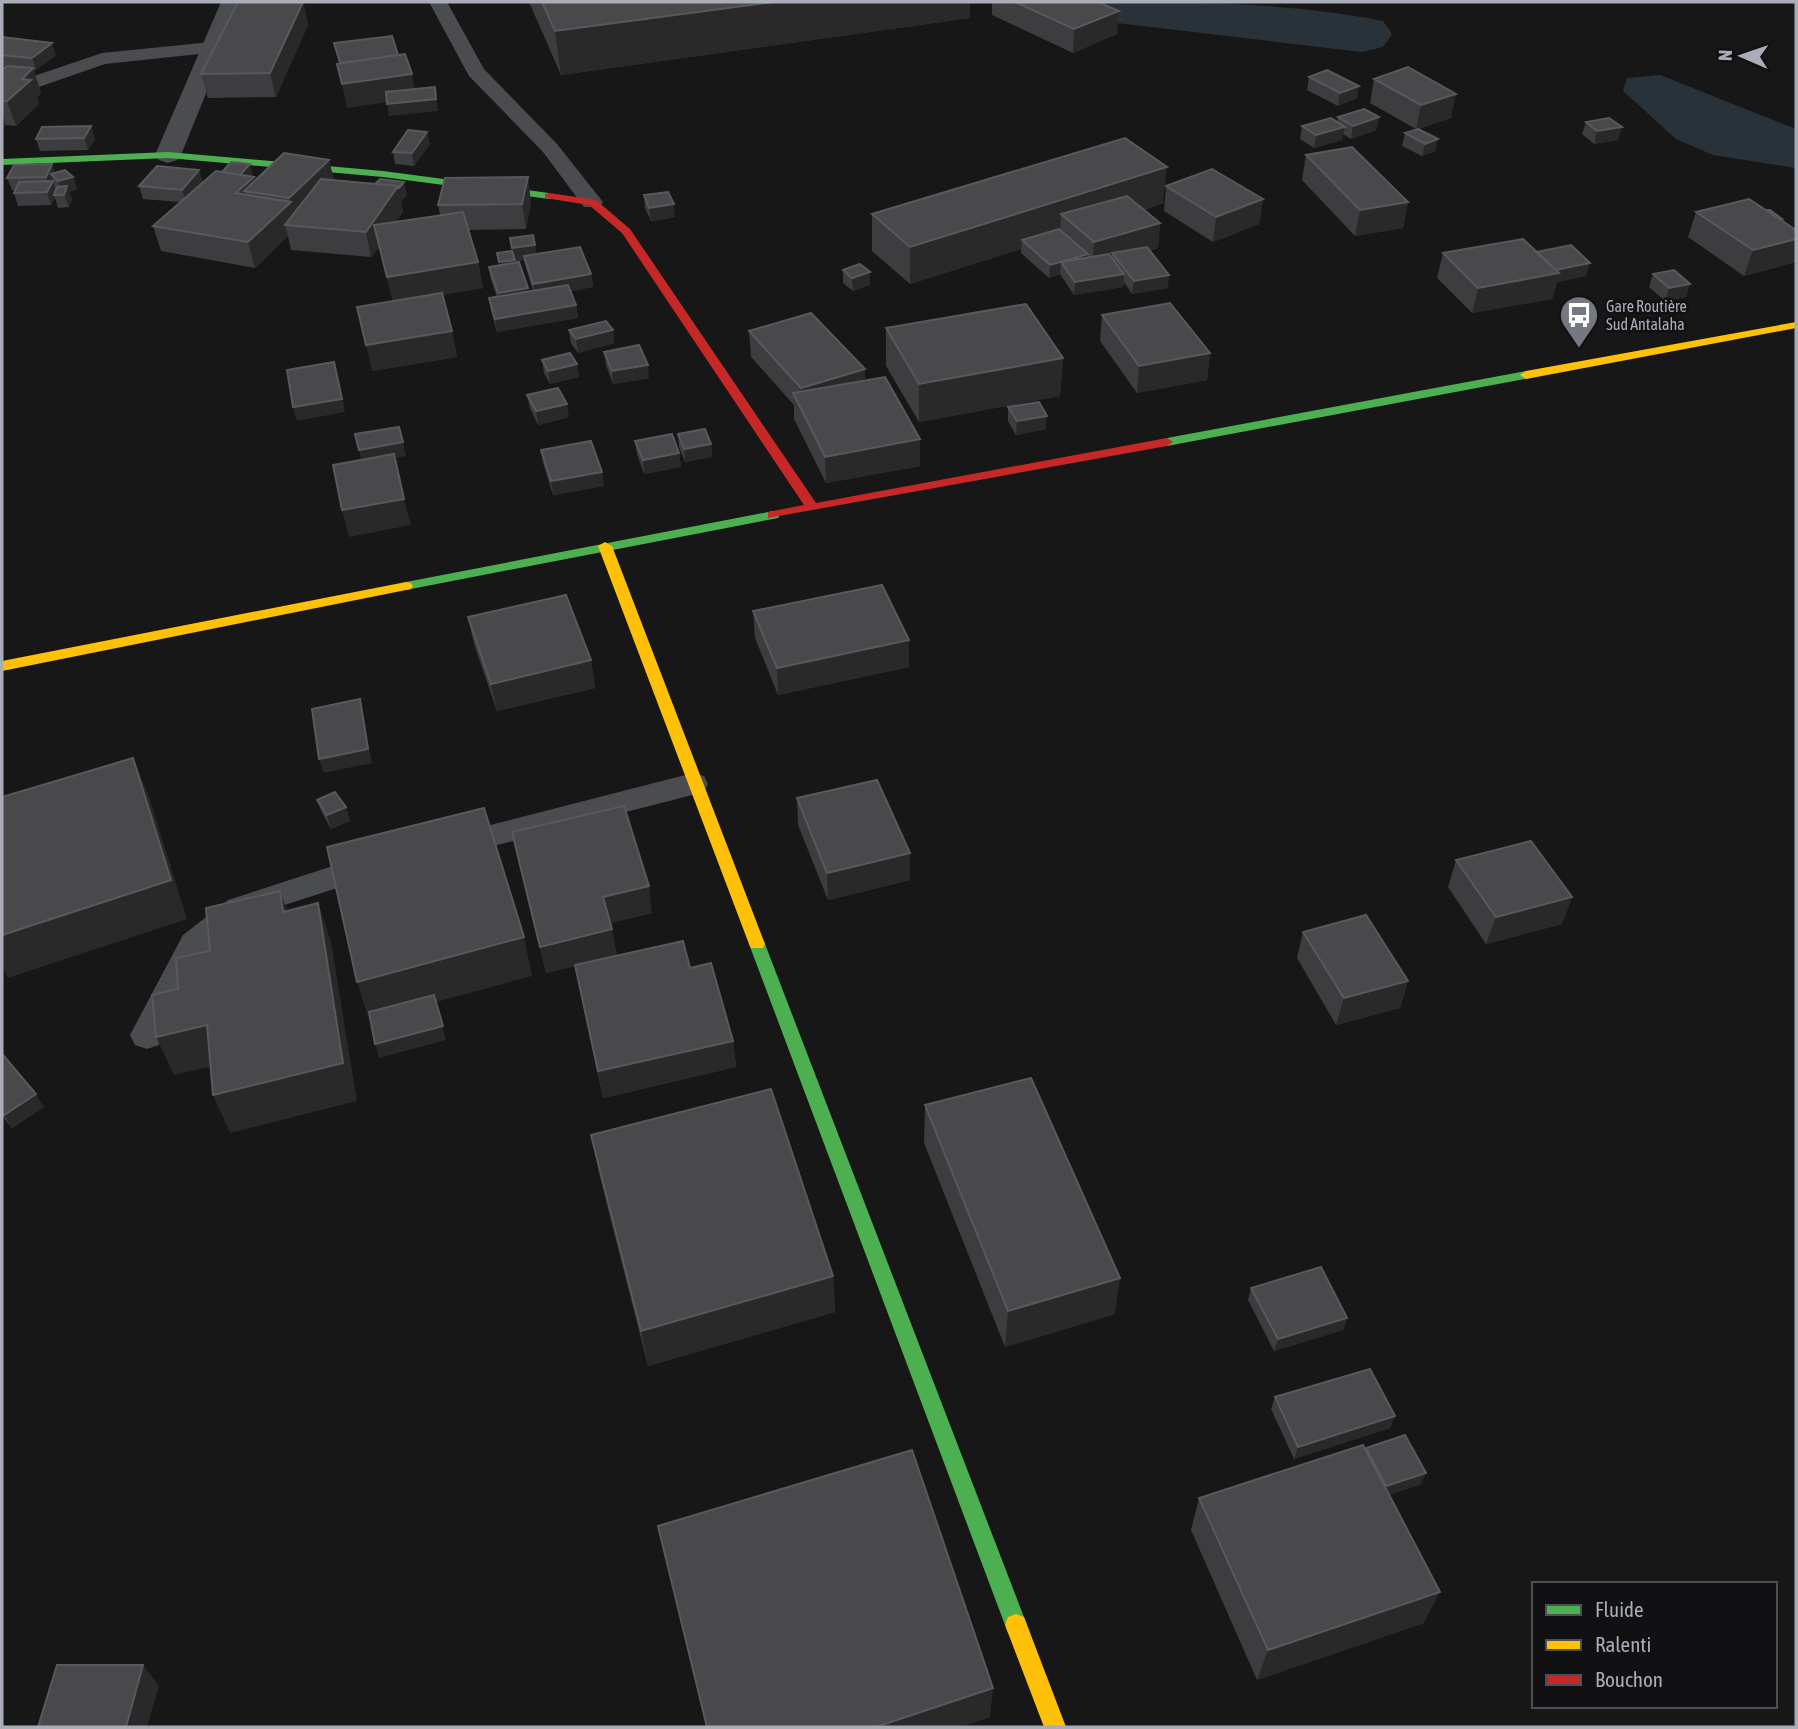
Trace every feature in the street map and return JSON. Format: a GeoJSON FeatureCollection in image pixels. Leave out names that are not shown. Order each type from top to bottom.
{"type":"FeatureCollection","features":[{"type":"Feature","properties":{"kind":"street"},"geometry":{"type":"LineString","coordinates":[[167,155],[232,2]]}},
{"type":"Feature","properties":{"kind":"street"},"geometry":{"type":"LineString","coordinates":[[2,162],[167,155],[383,174],[592,202],[626,231],[812,507]]}},
{"type":"Feature","properties":{"kind":"street"},"geometry":{"type":"LineString","coordinates":[[2,666],[605,545],[1796,325]]}},
{"type":"Feature","properties":{"kind":"street"},"geometry":{"type":"LineString","coordinates":[[605,545],[1055,1727]]}},
{"type":"Feature","properties":{"kind":"lane"},"geometry":{"type":"LineString","coordinates":[[438,2],[476,72],[550,148],[592,202]]}},
{"type":"Feature","properties":{"kind":"lane"},"geometry":{"type":"LineString","coordinates":[[2,82],[36,82],[102,59],[211,48]]}},
{"type":"Feature","properties":{"kind":"lane"},"geometry":{"type":"LineString","coordinates":[[147,1034],[195,944],[239,908],[353,871],[694,784]]}},
{"type":"Feature","properties":{"kind":"shaded area"},"geometry":{"type":"Polygon","coordinates":[[[1660,75],[1796,129],[1796,168],[1713,155],[1676,139],[1623,91],[1627,78],[1660,75]]]}},
{"type":"Feature","properties":{"kind":"building"},"geometry":{"type":"Polygon","coordinates":[[[238,2],[303,2],[270,73],[201,74],[238,2]]]}},
{"type":"Feature","properties":{"kind":"building"},"geometry":{"type":"Polygon","coordinates":[[[542,2],[774,2],[555,31],[542,2]]]}},
{"type":"Feature","properties":{"kind":"building"},"geometry":{"type":"Polygon","coordinates":[[[1015,2],[1098,2],[1119,11],[1074,29],[1015,2]]]}},
{"type":"Feature","properties":{"kind":"building"},"geometry":{"type":"Polygon","coordinates":[[[392,36],[398,55],[340,63],[334,43],[392,36]]]}},
{"type":"Feature","properties":{"kind":"building"},"geometry":{"type":"Polygon","coordinates":[[[2,37],[52,43],[32,58],[2,55],[2,37]]]}},
{"type":"Feature","properties":{"kind":"building"},"geometry":{"type":"Polygon","coordinates":[[[405,54],[412,74],[342,84],[337,64],[405,54]]]}},
{"type":"Feature","properties":{"kind":"building"},"geometry":{"type":"Polygon","coordinates":[[[7,66],[33,68],[22,79],[31,80],[7,101],[2,101],[2,70],[7,66]]]}},
{"type":"Feature","properties":{"kind":"building"},"geometry":{"type":"Polygon","coordinates":[[[1408,67],[1456,94],[1421,105],[1374,79],[1408,67]]]}},
{"type":"Feature","properties":{"kind":"building"},"geometry":{"type":"Polygon","coordinates":[[[1327,70],[1359,86],[1340,93],[1309,77],[1327,70]]]}},
{"type":"Feature","properties":{"kind":"building"},"geometry":{"type":"Polygon","coordinates":[[[435,87],[436,99],[387,104],[386,92],[435,87]]]}},
{"type":"Feature","properties":{"kind":"building"},"geometry":{"type":"Polygon","coordinates":[[[1364,109],[1379,117],[1353,126],[1338,117],[1364,109]]]}},
{"type":"Feature","properties":{"kind":"building"},"geometry":{"type":"Polygon","coordinates":[[[1331,118],[1345,127],[1316,135],[1302,126],[1331,118]]]}},
{"type":"Feature","properties":{"kind":"building"},"geometry":{"type":"Polygon","coordinates":[[[1609,118],[1622,127],[1597,131],[1586,122],[1609,118]]]}},
{"type":"Feature","properties":{"kind":"building"},"geometry":{"type":"Polygon","coordinates":[[[91,126],[84,138],[36,139],[42,127],[91,126]]]}},
{"type":"Feature","properties":{"kind":"building"},"geometry":{"type":"Polygon","coordinates":[[[1418,129],[1438,139],[1425,144],[1405,133],[1418,129]]]}},
{"type":"Feature","properties":{"kind":"building"},"geometry":{"type":"Polygon","coordinates":[[[408,130],[427,132],[412,153],[393,152],[408,130]]]}},
{"type":"Feature","properties":{"kind":"building"},"geometry":{"type":"Polygon","coordinates":[[[1125,138],[1167,167],[910,247],[872,214],[1125,138]]]}},
{"type":"Feature","properties":{"kind":"building"},"geometry":{"type":"Polygon","coordinates":[[[1352,147],[1408,202],[1360,210],[1306,155],[1352,147]]]}},
{"type":"Feature","properties":{"kind":"building"},"geometry":{"type":"Polygon","coordinates":[[[284,153],[329,160],[289,198],[244,191],[284,153]]]}},
{"type":"Feature","properties":{"kind":"building"},"geometry":{"type":"Polygon","coordinates":[[[231,162],[250,164],[240,175],[222,172],[231,162]]]}},
{"type":"Feature","properties":{"kind":"building"},"geometry":{"type":"Polygon","coordinates":[[[52,164],[46,177],[7,178],[14,165],[52,164]]]}},
{"type":"Feature","properties":{"kind":"building"},"geometry":{"type":"Polygon","coordinates":[[[157,166],[199,170],[182,190],[139,186],[157,166]]]}},
{"type":"Feature","properties":{"kind":"building"},"geometry":{"type":"Polygon","coordinates":[[[1212,169],[1263,199],[1216,217],[1166,186],[1212,169]]]}},
{"type":"Feature","properties":{"kind":"building"},"geometry":{"type":"Polygon","coordinates":[[[65,170],[73,177],[58,181],[51,174],[65,170]]]}},
{"type":"Feature","properties":{"kind":"building"},"geometry":{"type":"Polygon","coordinates":[[[216,171],[254,177],[236,193],[291,202],[248,242],[153,226],[216,171]]]}},
{"type":"Feature","properties":{"kind":"building"},"geometry":{"type":"Polygon","coordinates":[[[528,177],[522,204],[438,205],[445,178],[528,177]]]}},
{"type":"Feature","properties":{"kind":"building"},"geometry":{"type":"Polygon","coordinates":[[[321,179],[398,186],[366,232],[285,225],[321,179]]]}},
{"type":"Feature","properties":{"kind":"building"},"geometry":{"type":"Polygon","coordinates":[[[380,179],[404,182],[399,188],[375,184],[380,179]]]}},
{"type":"Feature","properties":{"kind":"building"},"geometry":{"type":"Polygon","coordinates":[[[53,181],[47,192],[14,193],[19,182],[53,181]]]}},
{"type":"Feature","properties":{"kind":"building"},"geometry":{"type":"Polygon","coordinates":[[[67,186],[64,195],[54,195],[57,187],[67,186]]]}},
{"type":"Feature","properties":{"kind":"building"},"geometry":{"type":"Polygon","coordinates":[[[668,192],[674,204],[649,208],[644,195],[668,192]]]}},
{"type":"Feature","properties":{"kind":"building"},"geometry":{"type":"Polygon","coordinates":[[[1127,196],[1160,223],[1094,242],[1061,214],[1127,196]]]}},
{"type":"Feature","properties":{"kind":"building"},"geometry":{"type":"Polygon","coordinates":[[[1749,199],[1796,230],[1796,239],[1753,250],[1696,212],[1749,199]]]}},
{"type":"Feature","properties":{"kind":"building"},"geometry":{"type":"Polygon","coordinates":[[[463,212],[478,262],[387,277],[374,225],[463,212]]]}},
{"type":"Feature","properties":{"kind":"building"},"geometry":{"type":"Polygon","coordinates":[[[1059,229],[1088,254],[1050,265],[1022,240],[1059,229]]]}},
{"type":"Feature","properties":{"kind":"building"},"geometry":{"type":"Polygon","coordinates":[[[533,235],[535,245],[512,248],[510,238],[533,235]]]}},
{"type":"Feature","properties":{"kind":"building"},"geometry":{"type":"Polygon","coordinates":[[[1523,239],[1559,273],[1478,288],[1443,253],[1523,239]]]}},
{"type":"Feature","properties":{"kind":"building"},"geometry":{"type":"Polygon","coordinates":[[[1571,245],[1590,263],[1556,270],[1536,252],[1571,245]]]}},
{"type":"Feature","properties":{"kind":"building"},"geometry":{"type":"Polygon","coordinates":[[[580,247],[591,274],[533,284],[524,256],[580,247]]]}},
{"type":"Feature","properties":{"kind":"building"},"geometry":{"type":"Polygon","coordinates":[[[1147,247],[1169,275],[1134,281],[1112,253],[1147,247]]]}},
{"type":"Feature","properties":{"kind":"building"},"geometry":{"type":"Polygon","coordinates":[[[512,251],[515,260],[499,262],[497,253],[512,251]]]}},
{"type":"Feature","properties":{"kind":"building"},"geometry":{"type":"Polygon","coordinates":[[[1109,254],[1124,274],[1075,282],[1061,262],[1109,254]]]}},
{"type":"Feature","properties":{"kind":"building"},"geometry":{"type":"Polygon","coordinates":[[[519,262],[528,288],[498,293],[489,267],[519,262]]]}},
{"type":"Feature","properties":{"kind":"building"},"geometry":{"type":"Polygon","coordinates":[[[860,264],[870,272],[852,278],[843,270],[860,264]]]}},
{"type":"Feature","properties":{"kind":"building"},"geometry":{"type":"Polygon","coordinates":[[[1674,270],[1690,284],[1669,288],[1653,274],[1674,270]]]}},
{"type":"Feature","properties":{"kind":"building"},"geometry":{"type":"Polygon","coordinates":[[[568,285],[576,305],[495,319],[489,298],[568,285]]]}},
{"type":"Feature","properties":{"kind":"building"},"geometry":{"type":"Polygon","coordinates":[[[442,293],[452,331],[366,345],[357,307],[442,293]]]}},
{"type":"Feature","properties":{"kind":"building"},"geometry":{"type":"Polygon","coordinates":[[[1170,303],[1210,353],[1139,366],[1102,315],[1170,303]]]}},
{"type":"Feature","properties":{"kind":"building"},"geometry":{"type":"Polygon","coordinates":[[[1026,304],[1063,358],[919,384],[886,328],[1026,304]]]}},
{"type":"Feature","properties":{"kind":"building"},"geometry":{"type":"Polygon","coordinates":[[[811,313],[865,369],[801,388],[749,331],[811,313]]]}},
{"type":"Feature","properties":{"kind":"building"},"geometry":{"type":"Polygon","coordinates":[[[606,321],[613,330],[576,339],[569,330],[606,321]]]}},
{"type":"Feature","properties":{"kind":"building"},"geometry":{"type":"Polygon","coordinates":[[[639,345],[648,365],[612,371],[604,352],[639,345]]]}},
{"type":"Feature","properties":{"kind":"building"},"geometry":{"type":"Polygon","coordinates":[[[570,353],[577,364],[548,371],[542,360],[570,353]]]}},
{"type":"Feature","properties":{"kind":"building"},"geometry":{"type":"Polygon","coordinates":[[[334,362],[342,399],[293,407],[287,370],[334,362]]]}},
{"type":"Feature","properties":{"kind":"building"},"geometry":{"type":"Polygon","coordinates":[[[885,377],[920,439],[825,457],[793,393],[885,377]]]}},
{"type":"Feature","properties":{"kind":"building"},"geometry":{"type":"Polygon","coordinates":[[[558,388],[567,404],[536,411],[527,395],[558,388]]]}},
{"type":"Feature","properties":{"kind":"building"},"geometry":{"type":"Polygon","coordinates":[[[1039,402],[1047,416],[1017,421],[1008,407],[1039,402]]]}},
{"type":"Feature","properties":{"kind":"building"},"geometry":{"type":"Polygon","coordinates":[[[399,427],[403,442],[359,450],[355,434],[399,427]]]}},
{"type":"Feature","properties":{"kind":"building"},"geometry":{"type":"Polygon","coordinates":[[[705,429],[711,444],[684,449],[678,434],[705,429]]]}},
{"type":"Feature","properties":{"kind":"building"},"geometry":{"type":"Polygon","coordinates":[[[672,434],[679,453],[643,460],[635,441],[672,434]]]}},
{"type":"Feature","properties":{"kind":"building"},"geometry":{"type":"Polygon","coordinates":[[[591,441],[602,472],[551,481],[541,450],[591,441]]]}},
{"type":"Feature","properties":{"kind":"building"},"geometry":{"type":"Polygon","coordinates":[[[394,454],[404,499],[342,510],[333,465],[394,454]]]}},
{"type":"Feature","properties":{"kind":"building"},"geometry":{"type":"Polygon","coordinates":[[[882,585],[909,640],[777,668],[753,611],[882,585]]]}},
{"type":"Feature","properties":{"kind":"building"},"geometry":{"type":"Polygon","coordinates":[[[566,595],[591,660],[491,684],[468,617],[566,595]]]}},
{"type":"Feature","properties":{"kind":"building"},"geometry":{"type":"Polygon","coordinates":[[[360,699],[368,749],[319,759],[312,709],[360,699]]]}},
{"type":"Feature","properties":{"kind":"building"},"geometry":{"type":"Polygon","coordinates":[[[133,758],[171,880],[2,935],[2,797],[133,758]]]}},
{"type":"Feature","properties":{"kind":"building"},"geometry":{"type":"Polygon","coordinates":[[[877,780],[910,853],[827,873],[797,798],[877,780]]]}},
{"type":"Feature","properties":{"kind":"building"},"geometry":{"type":"Polygon","coordinates":[[[335,792],[346,807],[327,815],[317,800],[335,792]]]}},
{"type":"Feature","properties":{"kind":"building"},"geometry":{"type":"Polygon","coordinates":[[[624,806],[649,886],[603,897],[612,929],[540,947],[512,832],[624,806]]]}},
{"type":"Feature","properties":{"kind":"building"},"geometry":{"type":"Polygon","coordinates":[[[484,808],[524,937],[357,982],[327,847],[484,808]]]}},
{"type":"Feature","properties":{"kind":"building"},"geometry":{"type":"Polygon","coordinates":[[[1531,841],[1572,897],[1496,917],[1456,860],[1531,841]]]}},
{"type":"Feature","properties":{"kind":"building"},"geometry":{"type":"Polygon","coordinates":[[[280,891],[283,912],[318,903],[343,1063],[213,1095],[207,1025],[156,1037],[152,995],[178,989],[176,958],[210,951],[206,908],[280,891]]]}},
{"type":"Feature","properties":{"kind":"building"},"geometry":{"type":"Polygon","coordinates":[[[1366,915],[1408,981],[1344,998],[1303,932],[1366,915]]]}},
{"type":"Feature","properties":{"kind":"building"},"geometry":{"type":"Polygon","coordinates":[[[683,941],[690,968],[711,963],[733,1041],[598,1071],[575,965],[683,941]]]}},
{"type":"Feature","properties":{"kind":"building"},"geometry":{"type":"Polygon","coordinates":[[[434,995],[443,1026],[375,1044],[369,1012],[434,995]]]}},
{"type":"Feature","properties":{"kind":"building"},"geometry":{"type":"Polygon","coordinates":[[[3,1055],[36,1094],[4,1115],[2,1112],[3,1055]]]}},
{"type":"Feature","properties":{"kind":"building"},"geometry":{"type":"Polygon","coordinates":[[[1031,1078],[1120,1278],[1008,1311],[925,1105],[1031,1078]]]}},
{"type":"Feature","properties":{"kind":"building"},"geometry":{"type":"Polygon","coordinates":[[[771,1089],[833,1276],[641,1331],[591,1135],[771,1089]]]}},
{"type":"Feature","properties":{"kind":"building"},"geometry":{"type":"Polygon","coordinates":[[[1321,1267],[1347,1318],[1278,1339],[1251,1288],[1321,1267]]]}},
{"type":"Feature","properties":{"kind":"building"},"geometry":{"type":"Polygon","coordinates":[[[1370,1369],[1395,1416],[1298,1447],[1275,1397],[1370,1369]]]}},
{"type":"Feature","properties":{"kind":"building"},"geometry":{"type":"Polygon","coordinates":[[[1405,1435],[1426,1473],[1386,1486],[1366,1448],[1405,1435]]]}},
{"type":"Feature","properties":{"kind":"building"},"geometry":{"type":"Polygon","coordinates":[[[1363,1445],[1440,1592],[1268,1650],[1199,1498],[1363,1445]]]}},
{"type":"Feature","properties":{"kind":"building"},"geometry":{"type":"Polygon","coordinates":[[[912,1450],[993,1688],[876,1727],[707,1727],[658,1526],[912,1450]]]}},
{"type":"Feature","properties":{"kind":"building"},"geometry":{"type":"Polygon","coordinates":[[[57,1665],[143,1665],[126,1727],[38,1727],[57,1665]]]}},
{"type":"Feature","properties":{"kind":"waterway"},"geometry":{"type":"LineString","coordinates":[[1091,2],[1362,34]]}},
{"type":"Feature","properties":{"kind":"traffic: fast"},"geometry":{"type":"LineString","coordinates":[[2,162],[168,155],[383,174],[549,196]]}},
{"type":"Feature","properties":{"kind":"traffic: fast"},"geometry":{"type":"LineString","coordinates":[[1167,442],[1526,375]]}},
{"type":"Feature","properties":{"kind":"traffic: fast"},"geometry":{"type":"LineString","coordinates":[[406,586],[773,515]]}},
{"type":"Feature","properties":{"kind":"traffic: fast"},"geometry":{"type":"LineString","coordinates":[[757,944],[1016,1625]]}},
{"type":"Feature","properties":{"kind":"traffic: slow"},"geometry":{"type":"LineString","coordinates":[[1526,375],[1796,325]]}},
{"type":"Feature","properties":{"kind":"traffic: slow"},"geometry":{"type":"LineString","coordinates":[[605,546],[757,944]]}},
{"type":"Feature","properties":{"kind":"traffic: slow"},"geometry":{"type":"LineString","coordinates":[[2,666],[406,586]]}},
{"type":"Feature","properties":{"kind":"traffic: slow"},"geometry":{"type":"LineString","coordinates":[[1016,1625],[1055,1727]]}},
{"type":"Feature","properties":{"kind":"traffic: jam"},"geometry":{"type":"LineString","coordinates":[[549,196],[592,202],[626,231],[812,507]]}},
{"type":"Feature","properties":{"kind":"traffic: jam"},"geometry":{"type":"LineString","coordinates":[[773,515],[1167,442]]}},
{"type":"Feature","properties":{"kind":"place","name":"Gare Routière Sud Antalaha"},"geometry":{"type":"Point","coordinates":[1579,349]}}]}
